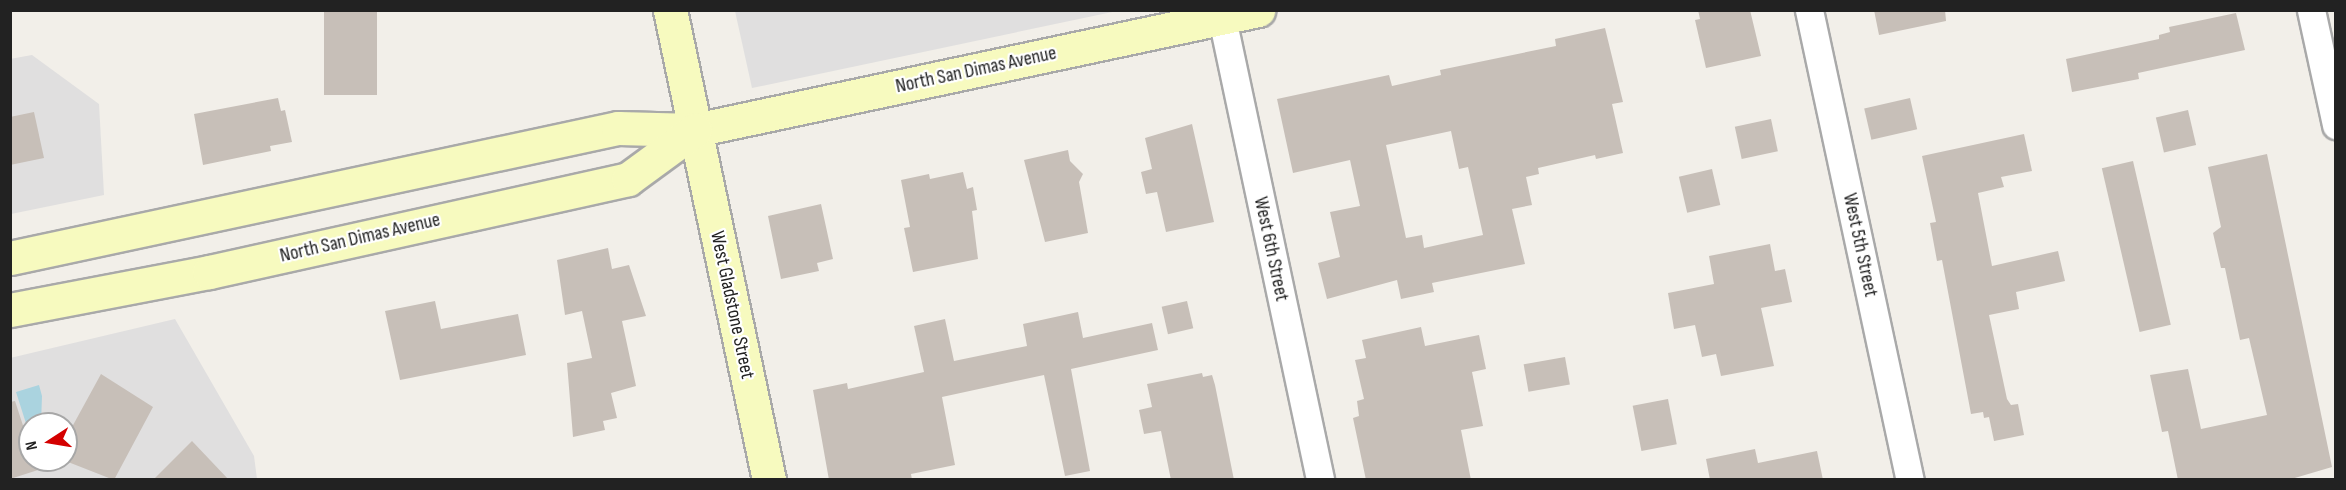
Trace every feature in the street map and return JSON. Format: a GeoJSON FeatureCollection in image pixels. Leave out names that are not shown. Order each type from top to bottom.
{"type":"FeatureCollection","features":[{"type":"Feature","properties":{"kind":"main road","name":"West Gladstone Street"},"geometry":{"type":"LineString","coordinates":[[670,10],[769,480]]}},
{"type":"Feature","properties":{"kind":"main road","name":"North San Dimas Avenue"},"geometry":{"type":"LineString","coordinates":[[10,258],[618,128],[695,130],[1258,10]]}},
{"type":"Feature","properties":{"kind":"main road","name":"North San Dimas Avenue"},"geometry":{"type":"LineString","coordinates":[[10,310],[209,272],[628,179],[695,130]]}},
{"type":"Feature","properties":{"kind":"street","name":"West 5th Street"},"geometry":{"type":"LineString","coordinates":[[1809,10],[1910,480]]}},
{"type":"Feature","properties":{"kind":"street"},"geometry":{"type":"LineString","coordinates":[[2311,10],[2336,126]]}},
{"type":"Feature","properties":{"kind":"street","name":"West 6th Street"},"geometry":{"type":"LineString","coordinates":[[1222,18],[1320,480]]}},
{"type":"Feature","properties":{"kind":"shaded area"},"geometry":{"type":"Polygon","coordinates":[[[735,10],[1117,11],[752,88],[735,10]]]}},
{"type":"Feature","properties":{"kind":"shaded area"},"geometry":{"type":"Polygon","coordinates":[[[32,55],[99,104],[104,195],[11,214],[10,59],[32,55]]]}},
{"type":"Feature","properties":{"kind":"shaded area"},"geometry":{"type":"Polygon","coordinates":[[[175,319],[254,456],[257,479],[11,479],[10,358],[175,319]]]}},
{"type":"Feature","properties":{"kind":"water"},"geometry":{"type":"Polygon","coordinates":[[[39,385],[42,396],[41,412],[22,412],[16,392],[39,385]]]}},
{"type":"Feature","properties":{"kind":"building"},"geometry":{"type":"Polygon","coordinates":[[[324,10],[377,10],[377,95],[324,95],[324,10]]]}},
{"type":"Feature","properties":{"kind":"building"},"geometry":{"type":"Polygon","coordinates":[[[1698,10],[1750,10],[1761,56],[1706,68],[1695,20],[1700,19],[1698,10]]]}},
{"type":"Feature","properties":{"kind":"building"},"geometry":{"type":"Polygon","coordinates":[[[1874,10],[1945,10],[1946,21],[1879,35],[1874,10]]]}},
{"type":"Feature","properties":{"kind":"building"},"geometry":{"type":"Polygon","coordinates":[[[2236,13],[2245,50],[2138,73],[2139,79],[2072,92],[2066,59],[2159,39],[2159,35],[2170,32],[2169,27],[2236,13]]]}},
{"type":"Feature","properties":{"kind":"building"},"geometry":{"type":"Polygon","coordinates":[[[1605,28],[1623,102],[1612,104],[1623,153],[1596,159],[1595,155],[1538,168],[1539,174],[1526,177],[1532,205],[1512,209],[1525,264],[1432,283],[1434,292],[1401,299],[1397,280],[1327,299],[1318,263],[1340,257],[1330,212],[1360,206],[1350,160],[1293,173],[1277,99],[1389,75],[1392,86],[1441,75],[1440,70],[1556,46],[1555,39],[1605,28]],[[1451,131],[1386,145],[1406,238],[1422,235],[1424,248],[1483,235],[1468,167],[1459,169],[1451,131]]]}},
{"type":"Feature","properties":{"kind":"building"},"geometry":{"type":"Polygon","coordinates":[[[278,98],[281,111],[285,110],[292,142],[270,146],[271,151],[203,165],[194,114],[278,98]]]}},
{"type":"Feature","properties":{"kind":"building"},"geometry":{"type":"Polygon","coordinates":[[[1910,98],[1917,129],[1871,140],[1864,109],[1910,98]]]}},
{"type":"Feature","properties":{"kind":"building"},"geometry":{"type":"Polygon","coordinates":[[[2188,110],[2196,145],[2164,153],[2156,117],[2188,110]]]}},
{"type":"Feature","properties":{"kind":"building"},"geometry":{"type":"Polygon","coordinates":[[[34,112],[44,158],[10,165],[10,117],[34,112]]]}},
{"type":"Feature","properties":{"kind":"building"},"geometry":{"type":"Polygon","coordinates":[[[1771,119],[1778,151],[1742,159],[1735,127],[1771,119]]]}},
{"type":"Feature","properties":{"kind":"building"},"geometry":{"type":"Polygon","coordinates":[[[1192,124],[1214,222],[1166,232],[1157,192],[1146,194],[1141,172],[1152,169],[1145,138],[1192,124]]]}},
{"type":"Feature","properties":{"kind":"building"},"geometry":{"type":"Polygon","coordinates":[[[2024,134],[2032,171],[2001,177],[2004,187],[1978,193],[1992,266],[2058,251],[2065,281],[2016,292],[2019,309],[1989,315],[2007,399],[2011,405],[2018,404],[2024,435],[1994,441],[1989,417],[1984,418],[1983,412],[1971,414],[1942,260],[1937,261],[1930,223],[1936,222],[1922,156],[2024,134]]]}},
{"type":"Feature","properties":{"kind":"building"},"geometry":{"type":"Polygon","coordinates":[[[1068,150],[1070,161],[1083,174],[1079,182],[1088,233],[1045,242],[1024,160],[1068,150]]]}},
{"type":"Feature","properties":{"kind":"building"},"geometry":{"type":"Polygon","coordinates":[[[2267,154],[2332,467],[2288,480],[2178,480],[2168,431],[2162,432],[2150,375],[2188,369],[2201,429],[2267,415],[2249,338],[2240,340],[2225,268],[2221,268],[2213,233],[2221,227],[2208,167],[2267,154]]]}},
{"type":"Feature","properties":{"kind":"building"},"geometry":{"type":"Polygon","coordinates":[[[2133,161],[2171,325],[2140,332],[2102,168],[2133,161]]]}},
{"type":"Feature","properties":{"kind":"building"},"geometry":{"type":"Polygon","coordinates":[[[1712,169],[1720,205],[1687,213],[1679,177],[1712,169]]]}},
{"type":"Feature","properties":{"kind":"building"},"geometry":{"type":"Polygon","coordinates":[[[963,172],[967,189],[973,187],[977,210],[972,211],[978,259],[913,272],[904,228],[910,227],[901,180],[929,174],[930,179],[963,172]]]}},
{"type":"Feature","properties":{"kind":"building"},"geometry":{"type":"Polygon","coordinates":[[[821,204],[833,259],[817,263],[819,271],[781,279],[768,216],[821,204]]]}},
{"type":"Feature","properties":{"kind":"building"},"geometry":{"type":"Polygon","coordinates":[[[1770,244],[1775,271],[1785,269],[1792,302],[1761,308],[1774,366],[1721,376],[1716,354],[1702,357],[1695,325],[1674,329],[1668,293],[1714,284],[1709,256],[1770,244]]]}},
{"type":"Feature","properties":{"kind":"building"},"geometry":{"type":"Polygon","coordinates":[[[608,248],[612,269],[629,265],[646,316],[622,321],[636,386],[611,393],[617,418],[603,421],[605,430],[573,437],[567,363],[592,358],[582,311],[565,315],[557,260],[608,248]]]}},
{"type":"Feature","properties":{"kind":"building"},"geometry":{"type":"Polygon","coordinates":[[[435,301],[441,329],[518,314],[526,355],[400,380],[385,311],[435,301]]]}},
{"type":"Feature","properties":{"kind":"building"},"geometry":{"type":"Polygon","coordinates":[[[1187,301],[1193,328],[1168,334],[1162,307],[1187,301]]]}},
{"type":"Feature","properties":{"kind":"building"},"geometry":{"type":"Polygon","coordinates":[[[1078,312],[1083,338],[1152,323],[1158,350],[1071,369],[1090,471],[1065,476],[1044,375],[942,397],[955,465],[911,474],[912,480],[829,480],[813,390],[847,383],[848,389],[924,372],[914,326],[945,319],[954,361],[1027,346],[1023,324],[1078,312]]]}},
{"type":"Feature","properties":{"kind":"building"},"geometry":{"type":"Polygon","coordinates":[[[1421,327],[1425,346],[1479,335],[1486,369],[1472,372],[1483,426],[1461,430],[1471,480],[1366,480],[1353,418],[1359,416],[1357,401],[1364,399],[1355,360],[1366,358],[1362,340],[1421,327]]]}},
{"type":"Feature","properties":{"kind":"building"},"geometry":{"type":"Polygon","coordinates":[[[1565,357],[1570,385],[1529,392],[1524,364],[1565,357]]]}},
{"type":"Feature","properties":{"kind":"building"},"geometry":{"type":"Polygon","coordinates":[[[1202,373],[1203,377],[1212,375],[1215,385],[1234,480],[1171,480],[1161,431],[1144,434],[1139,410],[1152,407],[1147,384],[1202,373]]]}},
{"type":"Feature","properties":{"kind":"building"},"geometry":{"type":"Polygon","coordinates":[[[101,374],[153,407],[114,480],[78,466],[78,416],[101,374]]]}},
{"type":"Feature","properties":{"kind":"building"},"geometry":{"type":"Polygon","coordinates":[[[1668,399],[1677,444],[1641,451],[1633,406],[1668,399]]]}},
{"type":"Feature","properties":{"kind":"building"},"geometry":{"type":"Polygon","coordinates":[[[15,401],[19,412],[18,472],[32,472],[10,479],[10,402],[15,401]]]}},
{"type":"Feature","properties":{"kind":"building"},"geometry":{"type":"Polygon","coordinates":[[[192,441],[229,480],[153,480],[192,441]]]}},
{"type":"Feature","properties":{"kind":"building"},"geometry":{"type":"Polygon","coordinates":[[[1755,449],[1758,463],[1817,451],[1823,480],[1710,480],[1706,459],[1755,449]]]}}]}
